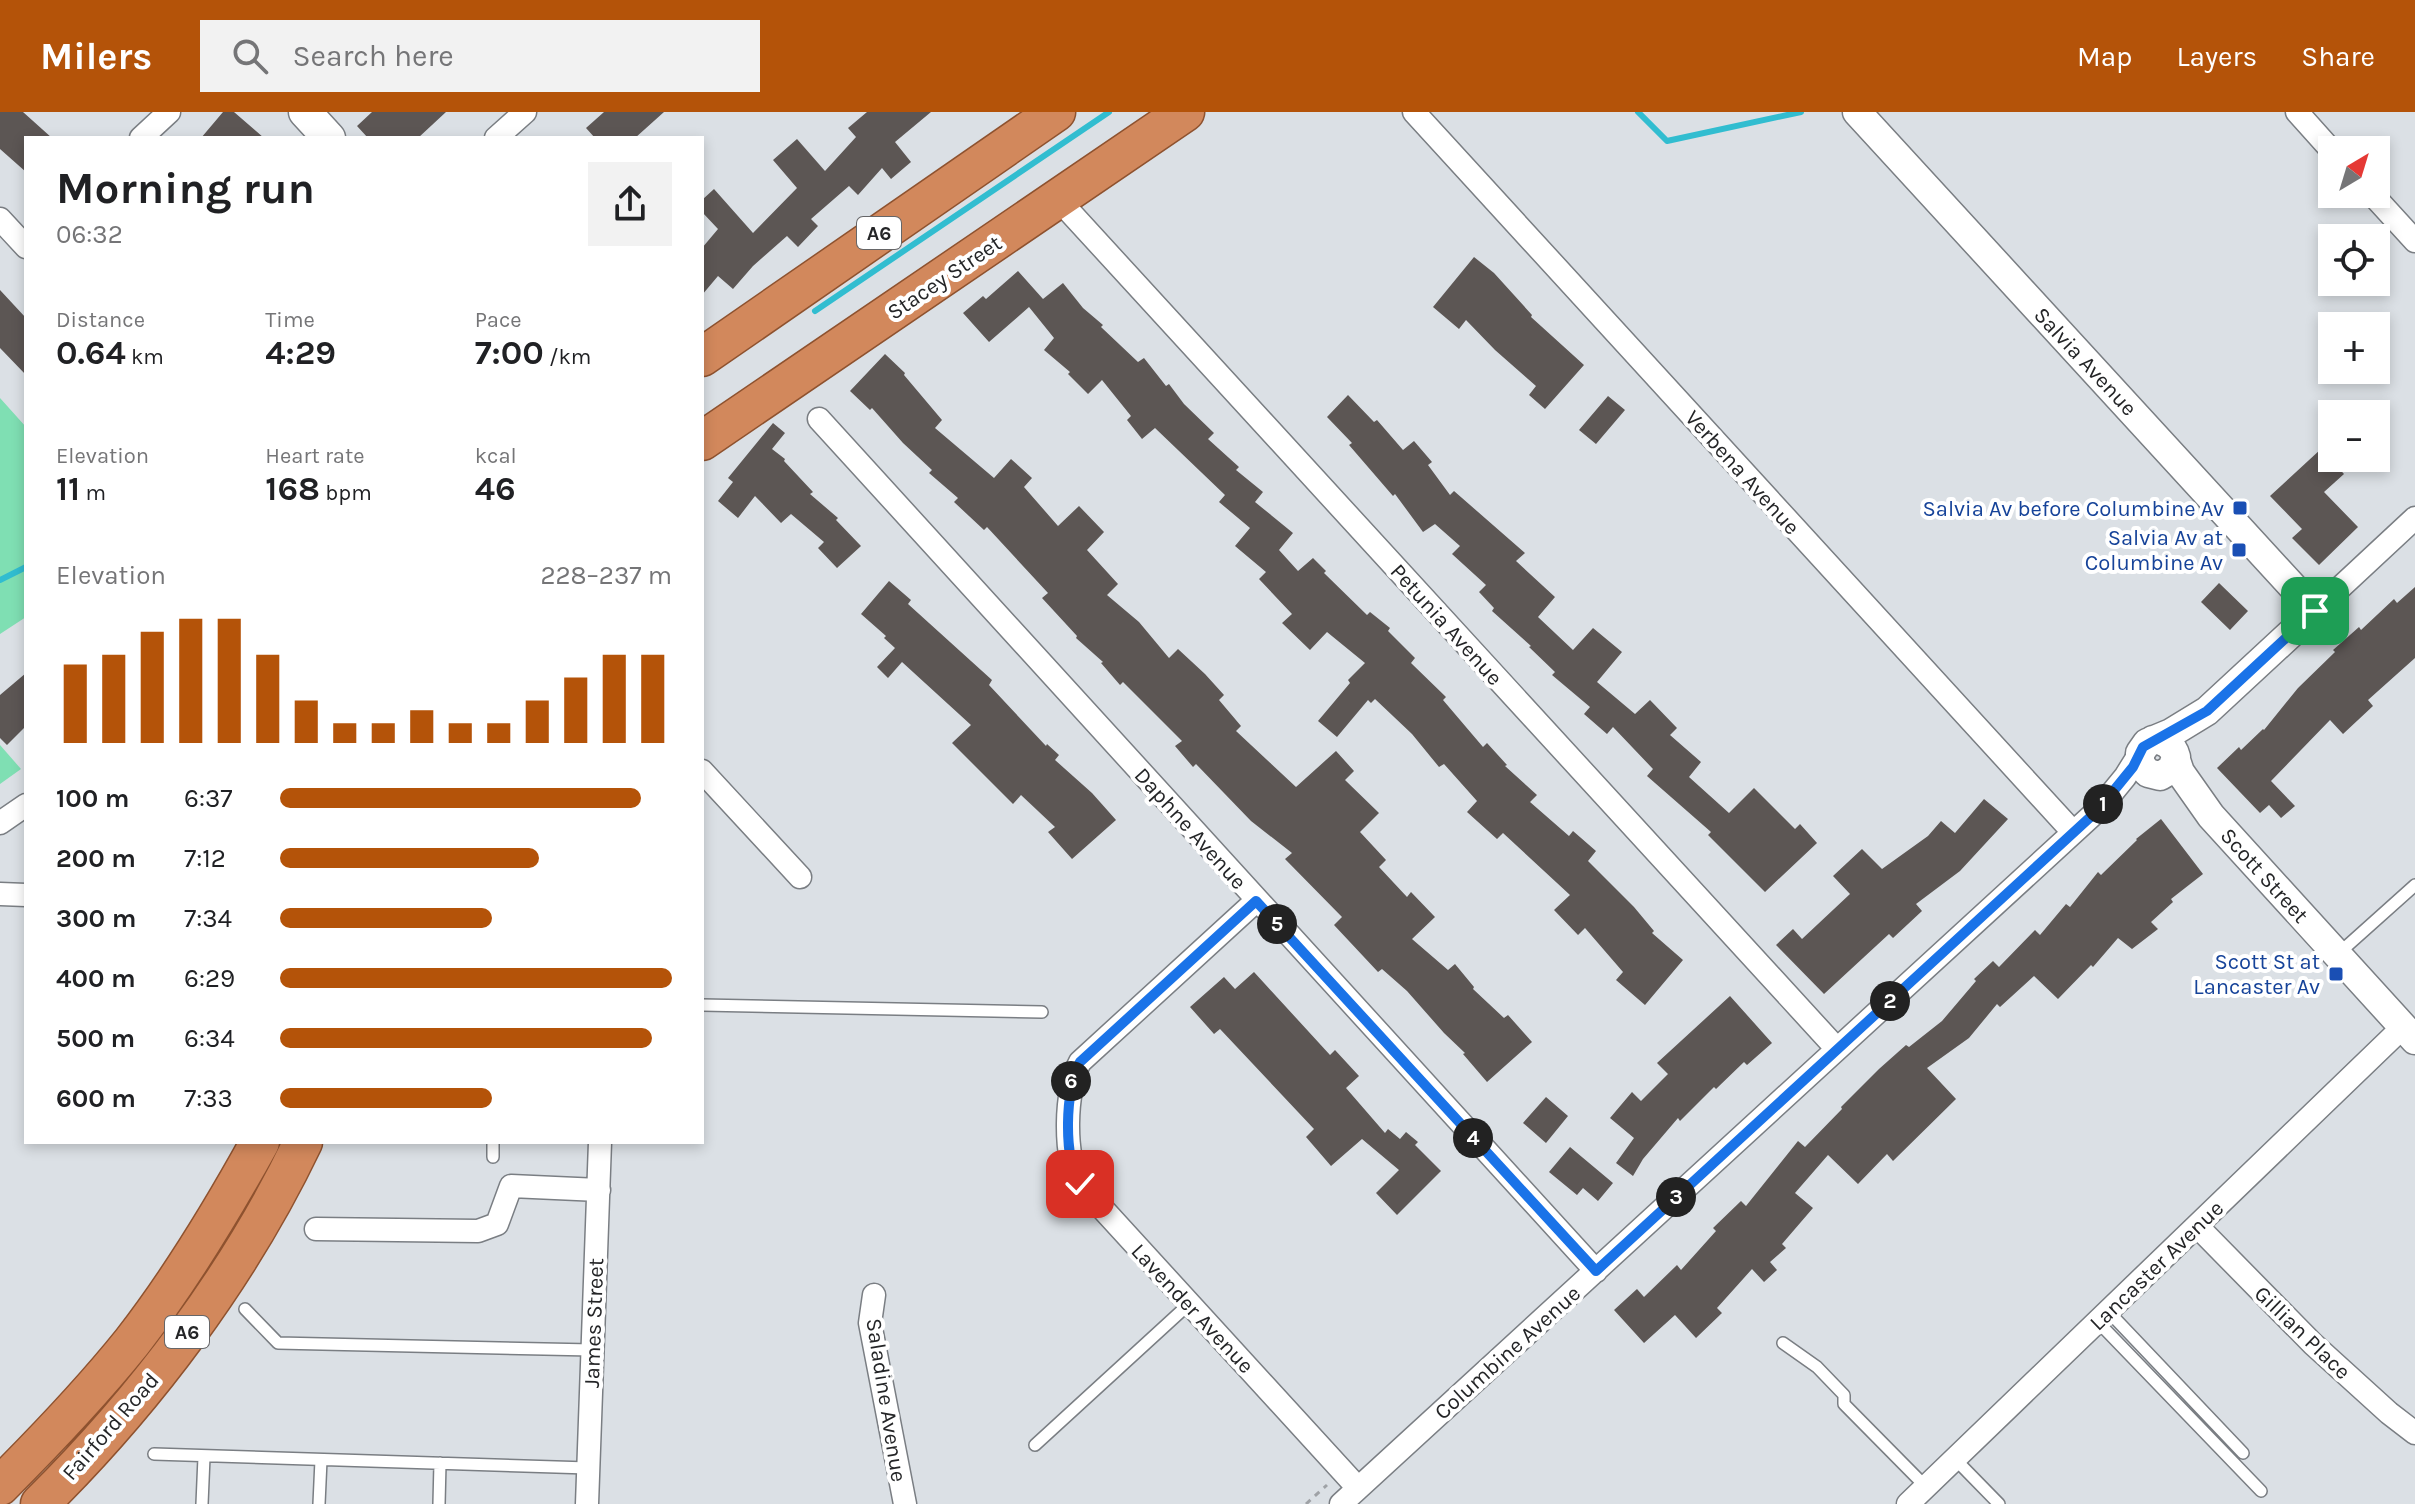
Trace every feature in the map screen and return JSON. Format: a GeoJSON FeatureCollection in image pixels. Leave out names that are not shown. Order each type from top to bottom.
{"type":"FeatureCollection","features":[{"type":"Feature","properties":{"kind":"highway","name":"A6"},"geometry":{"type":"LineString","coordinates":[[704,356],[1056,112]]}},
{"type":"Feature","properties":{"kind":"highway","name":"Stacey Street"},"geometry":{"type":"LineString","coordinates":[[704,440],[1185,112]]}},
{"type":"Feature","properties":{"kind":"highway","name":"Fairford Road"},"geometry":{"type":"LineString","coordinates":[[0,1486],[78,1404],[131,1342],[196,1251],[259,1144]]}},
{"type":"Feature","properties":{"kind":"highway","name":"Fairford Road"},"geometry":{"type":"LineString","coordinates":[[40,1504],[124,1412],[200,1315],[267,1211],[302,1144]]}},
{"type":"Feature","properties":{"kind":"main road"},"geometry":{"type":"LineString","coordinates":[[305,112],[327,136]]}},
{"type":"Feature","properties":{"kind":"street"},"geometry":{"type":"LineString","coordinates":[[143,136],[169,112]]}},
{"type":"Feature","properties":{"kind":"street"},"geometry":{"type":"LineString","coordinates":[[498,136],[525,112]]}},
{"type":"Feature","properties":{"kind":"street","name":"Verbena Avenue"},"geometry":{"type":"LineString","coordinates":[[1414,112],[2073,832]]}},
{"type":"Feature","properties":{"kind":"street","name":"Salvia Avenue"},"geometry":{"type":"LineString","coordinates":[[1857,112],[2315,611]]}},
{"type":"Feature","properties":{"kind":"street"},"geometry":{"type":"LineString","coordinates":[[2297,112],[2319,136]]}},
{"type":"Feature","properties":{"kind":"street","name":"Petunia Avenue"},"geometry":{"type":"LineString","coordinates":[[1058,199],[1837,1049]]}},
{"type":"Feature","properties":{"kind":"street"},"geometry":{"type":"LineString","coordinates":[[2385,208],[2415,241]]}},
{"type":"Feature","properties":{"kind":"street"},"geometry":{"type":"LineString","coordinates":[[0,219],[24,244]]}},
{"type":"Feature","properties":{"kind":"street","name":"Daphne Avenue"},"geometry":{"type":"LineString","coordinates":[[819,419],[1596,1271]]}},
{"type":"Feature","properties":{"kind":"street","name":"Columbine Avenue"},"geometry":{"type":"LineString","coordinates":[[1341,1504],[2073,832],[2159,760],[2171,733],[2207,711],[2415,518]]}},
{"type":"Feature","properties":{"kind":"street","name":"Scott Street"},"geometry":{"type":"LineString","coordinates":[[2159,760],[2180,772],[2211,816],[2409,1033]]}},
{"type":"Feature","properties":{"kind":"street"},"geometry":{"type":"LineString","coordinates":[[704,773],[800,877]]}},
{"type":"Feature","properties":{"kind":"street"},"geometry":{"type":"LineString","coordinates":[[0,823],[24,806]]}},
{"type":"Feature","properties":{"kind":"street"},"geometry":{"type":"LineString","coordinates":[[0,894],[24,895]]}},
{"type":"Feature","properties":{"kind":"street","name":"Lavender Avenue"},"geometry":{"type":"LineString","coordinates":[[1256,901],[1087,1055],[1074,1072],[1069,1146],[1072,1173],[1358,1488]]}},
{"type":"Feature","properties":{"kind":"street","name":"Lancaster Avenue"},"geometry":{"type":"LineString","coordinates":[[1908,1504],[2197,1226],[2409,1033]]}},
{"type":"Feature","properties":{"kind":"street","name":"James Street"},"geometry":{"type":"LineString","coordinates":[[587,1504],[600,1144]]}},
{"type":"Feature","properties":{"kind":"street"},"geometry":{"type":"LineString","coordinates":[[316,1229],[478,1231],[497,1224],[511,1186],[599,1190]]}},
{"type":"Feature","properties":{"kind":"street","name":"Gillian Place"},"geometry":{"type":"LineString","coordinates":[[2197,1226],[2313,1344],[2415,1433]]}},
{"type":"Feature","properties":{"kind":"street","name":"Saladine Avenue"},"geometry":{"type":"LineString","coordinates":[[874,1295],[870,1323],[905,1504]]}},
{"type":"Feature","properties":{"kind":"lane"},"geometry":{"type":"LineString","coordinates":[[2337,954],[2415,885]]}},
{"type":"Feature","properties":{"kind":"lane"},"geometry":{"type":"LineString","coordinates":[[704,1005],[1042,1012]]}},
{"type":"Feature","properties":{"kind":"lane"},"geometry":{"type":"LineString","coordinates":[[493,1144],[493,1157]]}},
{"type":"Feature","properties":{"kind":"lane"},"geometry":{"type":"LineString","coordinates":[[1035,1445],[1189,1304]]}},
{"type":"Feature","properties":{"kind":"lane"},"geometry":{"type":"LineString","coordinates":[[245,1309],[278,1343],[592,1350]]}},
{"type":"Feature","properties":{"kind":"lane"},"geometry":{"type":"LineString","coordinates":[[2103,1316],[2243,1453]]}},
{"type":"Feature","properties":{"kind":"lane"},"geometry":{"type":"LineString","coordinates":[[2103,1316],[2261,1491]]}},
{"type":"Feature","properties":{"kind":"lane"},"geometry":{"type":"LineString","coordinates":[[1783,1343],[1817,1367],[1844,1395],[1844,1404],[1926,1487]]}},
{"type":"Feature","properties":{"kind":"lane"},"geometry":{"type":"LineString","coordinates":[[154,1454],[588,1468]]}},
{"type":"Feature","properties":{"kind":"lane"},"geometry":{"type":"LineString","coordinates":[[202,1504],[204,1457]]}},
{"type":"Feature","properties":{"kind":"lane"},"geometry":{"type":"LineString","coordinates":[[1955,1459],[1999,1504]]}},
{"type":"Feature","properties":{"kind":"lane"},"geometry":{"type":"LineString","coordinates":[[319,1504],[321,1460]]}},
{"type":"Feature","properties":{"kind":"lane"},"geometry":{"type":"LineString","coordinates":[[439,1504],[440,1463]]}},
{"type":"Feature","properties":{"kind":"path"},"geometry":{"type":"LineString","coordinates":[[1306,1504],[1328,1483]]}},
{"type":"Feature","properties":{"kind":"green space"},"geometry":{"type":"Polygon","coordinates":[[[0,398],[24,425],[24,618],[0,634],[0,398]]]}},
{"type":"Feature","properties":{"kind":"green space"},"geometry":{"type":"Polygon","coordinates":[[[0,745],[21,769],[0,784],[0,745]]]}},
{"type":"Feature","properties":{"kind":"building"},"geometry":{"type":"Polygon","coordinates":[[[0,112],[23,112],[50,136],[24,136],[24,170],[0,149],[0,112]]]}},
{"type":"Feature","properties":{"kind":"building"},"geometry":{"type":"Polygon","coordinates":[[[223,112],[234,112],[262,136],[203,136],[223,112]]]}},
{"type":"Feature","properties":{"kind":"building"},"geometry":{"type":"Polygon","coordinates":[[[372,112],[446,112],[420,136],[366,136],[357,126],[372,112]]]}},
{"type":"Feature","properties":{"kind":"building"},"geometry":{"type":"Polygon","coordinates":[[[604,112],[664,112],[637,136],[593,136],[586,128],[604,112]]]}},
{"type":"Feature","properties":{"kind":"building"},"geometry":{"type":"Polygon","coordinates":[[[867,112],[931,112],[895,142],[911,162],[891,179],[882,168],[858,195],[849,186],[811,219],[818,226],[798,247],[787,236],[753,266],[733,289],[718,276],[704,293],[704,246],[718,229],[704,214],[704,198],[714,189],[753,233],[797,188],[773,160],[797,139],[825,171],[856,137],[848,128],[867,112]]]}},
{"type":"Feature","properties":{"kind":"building"},"geometry":{"type":"Polygon","coordinates":[[[1474,257],[1494,273],[1531,317],[1584,365],[1545,409],[1529,395],[1536,386],[1466,320],[1459,329],[1433,307],[1474,257]]]}},
{"type":"Feature","properties":{"kind":"building"},"geometry":{"type":"Polygon","coordinates":[[[1018,271],[1043,299],[1063,283],[1083,308],[1103,325],[1101,327],[1138,362],[1144,358],[1166,386],[1169,384],[1184,404],[1214,433],[1208,439],[1239,467],[1236,470],[1263,492],[1255,502],[1293,533],[1279,550],[1298,571],[1313,558],[1367,615],[1370,612],[1390,628],[1388,631],[1415,658],[1411,663],[1446,697],[1443,700],[1483,747],[1487,743],[1505,766],[1537,795],[1530,802],[1569,836],[1573,831],[1596,851],[1588,861],[1634,907],[1654,931],[1652,933],[1683,960],[1645,1005],[1616,980],[1623,972],[1585,928],[1578,935],[1554,910],[1570,895],[1503,833],[1497,839],[1467,812],[1477,801],[1444,764],[1439,767],[1412,734],[1375,699],[1371,703],[1368,700],[1337,737],[1318,721],[1350,683],[1348,680],[1365,663],[1327,632],[1310,650],[1282,623],[1292,614],[1259,579],[1266,572],[1235,546],[1250,528],[1219,502],[1225,495],[1155,428],[1142,439],[1127,420],[1131,416],[1102,380],[1088,394],[1068,374],[1070,372],[1044,350],[1054,338],[1029,307],[989,342],[963,313],[983,296],[986,299],[1018,271]]]}},
{"type":"Feature","properties":{"kind":"building"},"geometry":{"type":"Polygon","coordinates":[[[0,290],[24,316],[24,373],[0,348],[0,290]]]}},
{"type":"Feature","properties":{"kind":"building"},"geometry":{"type":"Polygon","coordinates":[[[885,354],[905,373],[942,420],[935,428],[994,478],[1011,459],[1032,478],[1024,487],[1058,526],[1079,506],[1104,532],[1087,550],[1118,584],[1107,595],[1139,622],[1169,658],[1178,649],[1205,674],[1224,695],[1219,700],[1241,726],[1236,731],[1296,787],[1336,751],[1354,771],[1345,780],[1379,813],[1360,832],[1386,860],[1379,867],[1407,897],[1411,892],[1435,917],[1412,939],[1448,970],[1455,964],[1473,989],[1504,1018],[1508,1015],[1532,1042],[1487,1082],[1465,1053],[1407,991],[1382,969],[1378,972],[1334,925],[1342,917],[1285,859],[1292,853],[1251,821],[1196,764],[1193,767],[1175,746],[1182,741],[1123,682],[1120,685],[1103,662],[1076,638],[1042,598],[1048,593],[987,527],[984,530],[954,502],[958,498],[929,473],[932,470],[872,408],[870,410],[850,391],[885,354]]]}},
{"type":"Feature","properties":{"kind":"building"},"geometry":{"type":"Polygon","coordinates":[[[1348,395],[1374,422],[1377,420],[1403,450],[1414,441],[1432,462],[1428,465],[1450,495],[1454,491],[1525,553],[1516,561],[1555,597],[1538,617],[1573,650],[1593,628],[1622,652],[1597,682],[1635,714],[1650,700],[1677,728],[1670,735],[1701,762],[1689,777],[1729,813],[1754,788],[1795,829],[1800,824],[1817,843],[1765,892],[1708,835],[1711,832],[1647,776],[1653,769],[1613,727],[1607,734],[1584,714],[1590,707],[1552,675],[1555,672],[1531,646],[1492,611],[1494,608],[1479,592],[1486,585],[1452,554],[1460,546],[1435,524],[1423,532],[1395,494],[1393,496],[1349,445],[1352,443],[1327,417],[1348,395]]]}},
{"type":"Feature","properties":{"kind":"building"},"geometry":{"type":"Polygon","coordinates":[[[1608,396],[1625,410],[1596,444],[1579,430],[1608,396]]]}},
{"type":"Feature","properties":{"kind":"building"},"geometry":{"type":"Polygon","coordinates":[[[773,423],[785,433],[772,449],[785,459],[813,492],[810,494],[838,518],[836,520],[861,546],[837,568],[818,548],[824,542],[791,514],[781,523],[755,496],[738,518],[718,501],[733,482],[728,478],[773,423]]]}},
{"type":"Feature","properties":{"kind":"building"},"geometry":{"type":"Polygon","coordinates":[[[2318,452],[2318,472],[2344,474],[2324,492],[2358,527],[2319,565],[2292,538],[2302,529],[2270,496],[2318,452]]]}},
{"type":"Feature","properties":{"kind":"building"},"geometry":{"type":"Polygon","coordinates":[[[889,581],[911,600],[908,604],[992,680],[989,685],[1046,746],[1059,755],[1055,760],[1092,793],[1116,820],[1072,859],[1048,832],[1055,827],[1021,795],[1013,804],[952,743],[971,725],[902,662],[888,678],[877,667],[895,648],[861,614],[889,581]]]}},
{"type":"Feature","properties":{"kind":"building"},"geometry":{"type":"Polygon","coordinates":[[[2219,583],[2248,611],[2230,630],[2201,602],[2219,583]]]}},
{"type":"Feature","properties":{"kind":"building"},"geometry":{"type":"Polygon","coordinates":[[[2415,587],[2415,658],[2368,700],[2373,706],[2343,734],[2330,720],[2271,781],[2295,806],[2281,818],[2269,805],[2260,813],[2217,768],[2239,747],[2241,750],[2264,730],[2298,688],[2335,652],[2333,650],[2359,627],[2361,630],[2394,599],[2397,603],[2415,587]]]}},
{"type":"Feature","properties":{"kind":"building"},"geometry":{"type":"Polygon","coordinates":[[[24,675],[24,728],[7,745],[0,738],[0,695],[24,675]]]}},
{"type":"Feature","properties":{"kind":"building"},"geometry":{"type":"Polygon","coordinates":[[[1984,799],[2008,819],[1960,871],[1916,904],[1922,911],[1893,938],[1889,934],[1824,994],[1776,945],[1793,929],[1802,939],[1850,894],[1833,876],[1862,849],[1882,869],[1928,836],[1941,821],[1955,833],[1984,799]]]}},
{"type":"Feature","properties":{"kind":"building"},"geometry":{"type":"Polygon","coordinates":[[[2161,819],[2203,874],[2171,899],[2173,902],[2151,922],[2158,929],[2132,949],[2118,938],[2093,967],[2091,965],[2058,999],[2034,976],[2000,1007],[1997,1004],[1969,1038],[1927,1068],[1956,1099],[1893,1161],[1887,1154],[1858,1184],[1828,1155],[1795,1193],[1813,1208],[1782,1244],[1786,1248],[1770,1262],[1777,1270],[1764,1282],[1752,1269],[1717,1308],[1722,1313],[1696,1338],[1675,1315],[1644,1343],[1614,1310],[1637,1289],[1644,1297],[1677,1265],[1681,1270],[1716,1231],[1713,1228],[1741,1201],[1746,1206],[1798,1141],[1805,1147],[1879,1069],[1906,1045],[1909,1047],[1942,1021],[1976,981],[1974,979],[1993,961],[1999,967],[2035,930],[2040,935],[2066,904],[2070,907],[2098,872],[2101,875],[2136,839],[2161,819]]]}},
{"type":"Feature","properties":{"kind":"building"},"geometry":{"type":"Polygon","coordinates":[[[1254,972],[1330,1055],[1335,1050],[1359,1076],[1346,1088],[1385,1133],[1388,1129],[1400,1139],[1406,1132],[1441,1171],[1397,1215],[1376,1193],[1399,1170],[1362,1139],[1331,1166],[1306,1137],[1314,1129],[1220,1029],[1214,1034],[1190,1007],[1224,977],[1235,989],[1254,972]]]}},
{"type":"Feature","properties":{"kind":"building"},"geometry":{"type":"Polygon","coordinates":[[[1730,996],[1772,1043],[1747,1065],[1744,1062],[1716,1089],[1714,1087],[1680,1121],[1678,1118],[1643,1159],[1633,1176],[1616,1163],[1634,1138],[1610,1118],[1632,1092],[1641,1101],[1668,1074],[1657,1063],[1730,996]]]}},
{"type":"Feature","properties":{"kind":"building"},"geometry":{"type":"Polygon","coordinates":[[[1546,1097],[1568,1116],[1546,1143],[1523,1123],[1546,1097]]]}},
{"type":"Feature","properties":{"kind":"building"},"geometry":{"type":"Polygon","coordinates":[[[1570,1147],[1613,1183],[1598,1201],[1583,1188],[1577,1195],[1549,1172],[1570,1147]]]}},
{"type":"Feature","properties":{"kind":"waterway"},"geometry":{"type":"LineString","coordinates":[[815,311],[1109,112]]}},
{"type":"Feature","properties":{"kind":"waterway"},"geometry":{"type":"LineString","coordinates":[[1638,112],[1667,141],[1801,112]]}},
{"type":"Feature","properties":{"kind":"waterway"},"geometry":{"type":"LineString","coordinates":[[0,580],[24,568]]}},
{"type":"Feature","properties":{"kind":"place","name":"Salvia Av before Columbine Av"},"geometry":{"type":"Point","coordinates":[2240,508]}},
{"type":"Feature","properties":{"kind":"place","name":"Salvia Av at Columbine Av"},"geometry":{"type":"Point","coordinates":[2239,550]}},
{"type":"Feature","properties":{"kind":"place","name":"Scott St at Lancaster Av"},"geometry":{"type":"Point","coordinates":[2336,974]}},
{"type":"Feature","properties":{"kind":"route"},"geometry":{"type":"LineString","coordinates":[[1080,1184],[1072,1173],[1069,1146],[1071,1082],[1080,1062],[1256,901],[1596,1271],[2098,810],[2133,767],[2147,743],[2171,733],[2207,711],[2315,611]]}}]}
